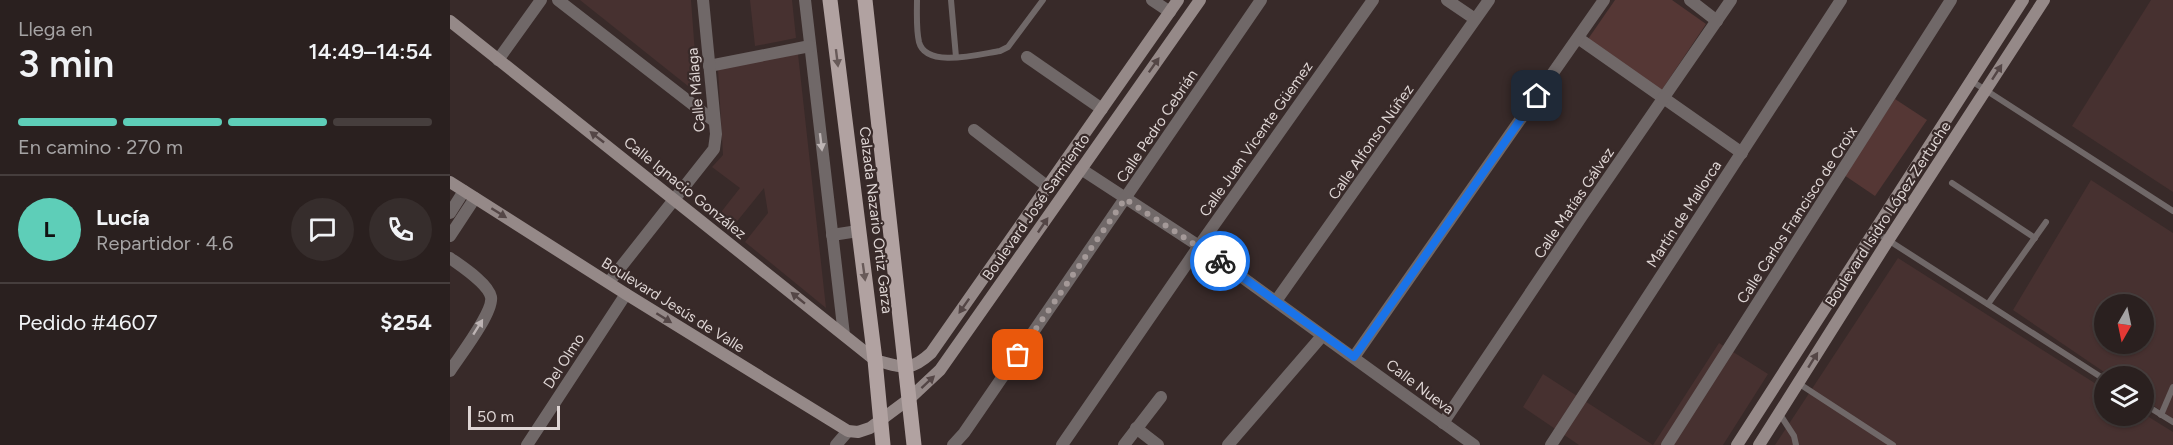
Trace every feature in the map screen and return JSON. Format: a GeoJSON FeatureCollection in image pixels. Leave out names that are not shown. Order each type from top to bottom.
{"type":"FeatureCollection","features":[{"type":"Feature","properties":{"kind":"main road","name":"Calzada Nazario Ortiz Garza"},"geometry":{"type":"LineString","coordinates":[[830,0],[884,445]]}},
{"type":"Feature","properties":{"kind":"main road","name":"Calzada Nazario Ortiz Garza"},"geometry":{"type":"LineString","coordinates":[[865,0],[914,445]]}},
{"type":"Feature","properties":{"kind":"street"},"geometry":{"type":"LineString","coordinates":[[498,60],[542,0]]}},
{"type":"Feature","properties":{"kind":"street"},"geometry":{"type":"LineString","coordinates":[[558,0],[714,121]]}},
{"type":"Feature","properties":{"kind":"street","name":"Calle Málaga"},"geometry":{"type":"LineString","coordinates":[[609,282],[714,149],[714,121],[703,0]]}},
{"type":"Feature","properties":{"kind":"street"},"geometry":{"type":"LineString","coordinates":[[805,0],[844,335]]}},
{"type":"Feature","properties":{"kind":"street"},"geometry":{"type":"LineString","coordinates":[[1152,0],[1170,12]]}},
{"type":"Feature","properties":{"kind":"street","name":"Boulevard José Sarmiento"},"geometry":{"type":"LineString","coordinates":[[906,368],[921,362],[931,353],[1178,0]]}},
{"type":"Feature","properties":{"kind":"street","name":"Boulevard José Sarmiento"},"geometry":{"type":"LineString","coordinates":[[882,418],[909,399],[940,370],[1200,0]]}},
{"type":"Feature","properties":{"kind":"street","name":"Calle Pedro Cebrián"},"geometry":{"type":"LineString","coordinates":[[953,445],[964,433],[1260,0]]}},
{"type":"Feature","properties":{"kind":"street","name":"Calle Juan Vicente Güemez"},"geometry":{"type":"LineString","coordinates":[[1062,445],[1373,0]]}},
{"type":"Feature","properties":{"kind":"street"},"geometry":{"type":"LineString","coordinates":[[1447,0],[1475,19]]}},
{"type":"Feature","properties":{"kind":"street","name":"Calle Alfonso Núñez"},"geometry":{"type":"LineString","coordinates":[[1276,301],[1490,0]]}},
{"type":"Feature","properties":{"kind":"street"},"geometry":{"type":"LineString","coordinates":[[1354,357],[1604,0]]}},
{"type":"Feature","properties":{"kind":"street"},"geometry":{"type":"LineString","coordinates":[[1690,0],[1717,21]]}},
{"type":"Feature","properties":{"kind":"street","name":"Calle Matías Gálvez"},"geometry":{"type":"LineString","coordinates":[[1443,423],[1731,0]]}},
{"type":"Feature","properties":{"kind":"street","name":"Martín de Mallorca"},"geometry":{"type":"LineString","coordinates":[[1551,445],[1841,0]]}},
{"type":"Feature","properties":{"kind":"street","name":"Calle Carlos Francisco de Croix"},"geometry":{"type":"LineString","coordinates":[[1667,445],[1951,0]]}},
{"type":"Feature","properties":{"kind":"street","name":"Boulevard Isidro López Zertuche"},"geometry":{"type":"LineString","coordinates":[[1737,445],[2023,0]]}},
{"type":"Feature","properties":{"kind":"street","name":"Boulevard Isidro López Zertuche"},"geometry":{"type":"LineString","coordinates":[[1759,445],[2044,0]]}},
{"type":"Feature","properties":{"kind":"street","name":"Calle Ignacio González"},"geometry":{"type":"LineString","coordinates":[[450,21],[875,360],[906,368]]}},
{"type":"Feature","properties":{"kind":"street"},"geometry":{"type":"LineString","coordinates":[[1578,38],[1663,100],[1742,153]]}},
{"type":"Feature","properties":{"kind":"street"},"geometry":{"type":"LineString","coordinates":[[709,66],[810,46]]}},
{"type":"Feature","properties":{"kind":"street"},"geometry":{"type":"LineString","coordinates":[[1027,57],[1102,109]]}},
{"type":"Feature","properties":{"kind":"street"},"geometry":{"type":"LineString","coordinates":[[974,130],[1048,187]]}},
{"type":"Feature","properties":{"kind":"street","name":"Calle Nueva"},"geometry":{"type":"LineString","coordinates":[[1081,169],[1199,246],[1471,444]]}},
{"type":"Feature","properties":{"kind":"street","name":"Boulevard Jesús de Valle"},"geometry":{"type":"LineString","coordinates":[[450,182],[848,431]]}},
{"type":"Feature","properties":{"kind":"street"},"geometry":{"type":"LineString","coordinates":[[450,213],[470,194]]}},
{"type":"Feature","properties":{"kind":"street"},"geometry":{"type":"LineString","coordinates":[[450,236],[470,194]]}},
{"type":"Feature","properties":{"kind":"street"},"geometry":{"type":"LineString","coordinates":[[832,235],[858,231]]}},
{"type":"Feature","properties":{"kind":"street"},"geometry":{"type":"LineString","coordinates":[[1008,243],[1024,253]]}},
{"type":"Feature","properties":{"kind":"street"},"geometry":{"type":"LineString","coordinates":[[450,258],[478,280],[488,290],[491,297],[487,312],[455,352],[450,371]]}},
{"type":"Feature","properties":{"kind":"street","name":"Del Olmo"},"geometry":{"type":"LineString","coordinates":[[527,445],[626,294]]}},
{"type":"Feature","properties":{"kind":"street"},"geometry":{"type":"LineString","coordinates":[[1228,445],[1322,336]]}},
{"type":"Feature","properties":{"kind":"street"},"geometry":{"type":"LineString","coordinates":[[1124,445],[1161,397]]}},
{"type":"Feature","properties":{"kind":"street"},"geometry":{"type":"LineString","coordinates":[[1764,403],[1779,413]]}},
{"type":"Feature","properties":{"kind":"street"},"geometry":{"type":"LineString","coordinates":[[836,445],[848,431],[864,431],[882,418]]}},
{"type":"Feature","properties":{"kind":"street"},"geometry":{"type":"LineString","coordinates":[[1136,428],[1158,445]]}},
{"type":"Feature","properties":{"kind":"lane"},"geometry":{"type":"LineString","coordinates":[[917,0],[921,48],[931,56],[941,58],[1000,51],[1008,47],[1043,0]]}},
{"type":"Feature","properties":{"kind":"lane"},"geometry":{"type":"LineString","coordinates":[[951,0],[956,57]]}},
{"type":"Feature","properties":{"kind":"lane"},"geometry":{"type":"LineString","coordinates":[[1970,80],[2173,210]]}},
{"type":"Feature","properties":{"kind":"lane"},"geometry":{"type":"LineString","coordinates":[[1952,183],[2035,238]]}},
{"type":"Feature","properties":{"kind":"lane"},"geometry":{"type":"LineString","coordinates":[[1988,304],[2046,222]]}},
{"type":"Feature","properties":{"kind":"lane"},"geometry":{"type":"LineString","coordinates":[[1874,231],[2094,373]]}},
{"type":"Feature","properties":{"kind":"lane"},"geometry":{"type":"LineString","coordinates":[[1798,383],[1893,445]]}},
{"type":"Feature","properties":{"kind":"lane"},"geometry":{"type":"LineString","coordinates":[[2161,415],[2173,387]]}},
{"type":"Feature","properties":{"kind":"lane"},"geometry":{"type":"LineString","coordinates":[[2154,410],[2173,422]]}},
{"type":"Feature","properties":{"kind":"lane"},"geometry":{"type":"LineString","coordinates":[[1779,413],[1794,436],[1796,445]]}},
{"type":"Feature","properties":{"kind":"shaded area"},"geometry":{"type":"Polygon","coordinates":[[[580,0],[691,0],[698,94],[580,0]]]}},
{"type":"Feature","properties":{"kind":"shaded area"},"geometry":{"type":"Polygon","coordinates":[[[750,0],[792,0],[796,38],[755,46],[750,0]]]}},
{"type":"Feature","properties":{"kind":"shaded area"},"geometry":{"type":"Polygon","coordinates":[[[1615,0],[1672,0],[1706,24],[1659,94],[1586,42],[1615,0]]]}},
{"type":"Feature","properties":{"kind":"shaded area"},"geometry":{"type":"Polygon","coordinates":[[[2151,0],[2173,0],[2173,192],[2072,126],[2151,0]]]}},
{"type":"Feature","properties":{"kind":"shaded area"},"geometry":{"type":"Polygon","coordinates":[[[798,54],[826,308],[745,242],[768,213],[764,188],[730,230],[718,216],[740,188],[712,167],[723,155],[718,69],[798,54]]]}},
{"type":"Feature","properties":{"kind":"shaded area"},"geometry":{"type":"Polygon","coordinates":[[[1895,99],[1927,120],[1875,196],[1844,175],[1895,99]]]}},
{"type":"Feature","properties":{"kind":"shaded area"},"geometry":{"type":"Polygon","coordinates":[[[2091,180],[2173,233],[2173,419],[2154,406],[2154,366],[2095,366],[2013,310],[2091,180]]]}},
{"type":"Feature","properties":{"kind":"shaded area"},"geometry":{"type":"Polygon","coordinates":[[[1898,258],[2094,383],[2094,426],[2154,426],[2154,420],[2173,432],[2173,445],[1775,445],[1898,258]]]}},
{"type":"Feature","properties":{"kind":"shaded area"},"geometry":{"type":"Polygon","coordinates":[[[1719,343],[1768,374],[1723,445],[1653,445],[1719,343]]]}},
{"type":"Feature","properties":{"kind":"shaded area"},"geometry":{"type":"Polygon","coordinates":[[[1543,374],[1653,445],[1579,445],[1523,407],[1543,374]]]}},
{"type":"Feature","properties":{"kind":"way so far"},"geometry":{"type":"LineString","coordinates":[[1018,355],[1125,199],[1220,261]]}},
{"type":"Feature","properties":{"kind":"route"},"geometry":{"type":"LineString","coordinates":[[1220,261],[1354,357],[1537,96]]}}]}
